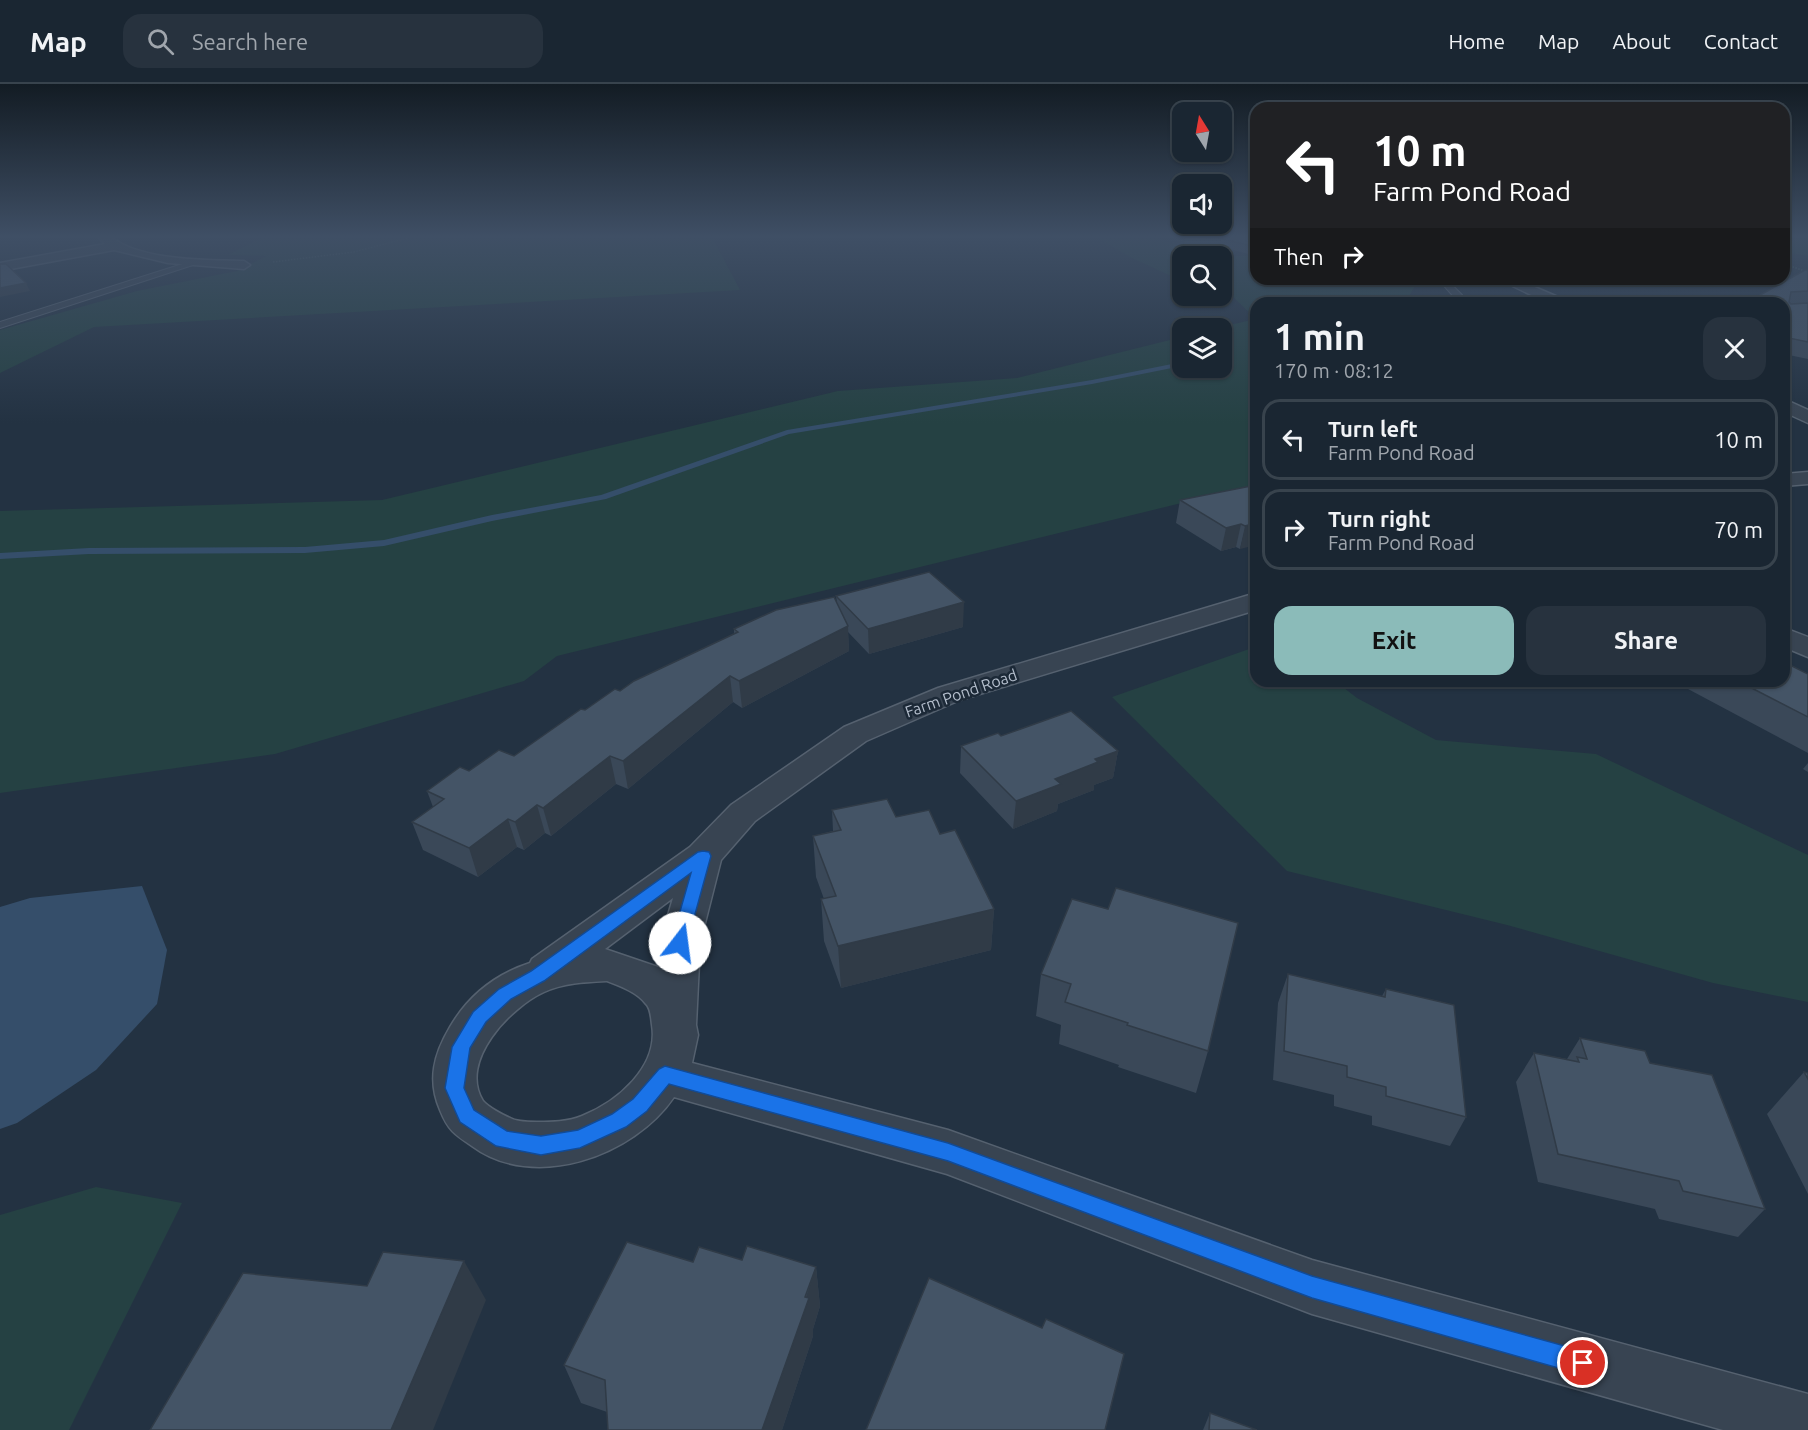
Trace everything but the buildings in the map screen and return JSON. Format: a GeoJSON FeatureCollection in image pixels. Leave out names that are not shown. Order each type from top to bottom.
{"type":"FeatureCollection","features":[{"type":"Feature","properties":{"kind":"street"},"geometry":{"type":"LineString","coordinates":[[1790,408],[1808,417]]}},
{"type":"Feature","properties":{"kind":"street"},"geometry":{"type":"LineString","coordinates":[[1790,480],[1808,478]]}},
{"type":"Feature","properties":{"kind":"street","name":"Farm Pond Road"},"geometry":{"type":"LineString","coordinates":[[703,856],[680,943],[676,1043],[665,1075],[633,1110],[619,1121],[580,1139],[541,1146],[503,1140],[467,1116],[455,1088],[461,1047],[480,1017],[505,994],[538,976],[703,856],[743,813],[855,734],[949,694],[1250,603]]}},
{"type":"Feature","properties":{"kind":"street"},"geometry":{"type":"LineString","coordinates":[[1790,639],[1808,648]]}},
{"type":"Feature","properties":{"kind":"street","name":"Farm Pond Road"},"geometry":{"type":"LineString","coordinates":[[538,976],[574,966],[607,965],[637,974],[666,997],[676,1024]]}},
{"type":"Feature","properties":{"kind":"street"},"geometry":{"type":"LineString","coordinates":[[665,1075],[948,1152],[1312,1287],[1808,1424]]}},
{"type":"Feature","properties":{"kind":"lane"},"geometry":{"type":"LineString","coordinates":[[0,325],[85,298]]}},
{"type":"Feature","properties":{"kind":"green space"},"geometry":{"type":"Polygon","coordinates":[[[113,298],[604,298],[94,327],[0,373],[0,330],[113,298]]]}},
{"type":"Feature","properties":{"kind":"green space"},"geometry":{"type":"Polygon","coordinates":[[[1234,298],[1250,298],[1250,313],[1234,298]]]}},
{"type":"Feature","properties":{"kind":"green space"},"geometry":{"type":"Polygon","coordinates":[[[1250,320],[1250,486],[557,656],[524,681],[275,754],[0,793],[0,511],[382,500],[838,391],[1017,378],[1172,339],[1172,378],[1232,378],[1232,325],[1250,320]]]}},
{"type":"Feature","properties":{"kind":"green space"},"geometry":{"type":"Polygon","coordinates":[[[1250,649],[1250,687],[1343,687],[1357,698],[1436,740],[1596,754],[1808,855],[1808,1002],[1713,983],[1507,925],[1287,871],[1112,697],[1250,649]]]}},
{"type":"Feature","properties":{"kind":"green space"},"geometry":{"type":"Polygon","coordinates":[[[96,1187],[182,1203],[69,1430],[0,1430],[0,1215],[96,1187]]]}},
{"type":"Feature","properties":{"kind":"water"},"geometry":{"type":"Polygon","coordinates":[[[142,886],[167,950],[157,1004],[96,1070],[17,1123],[0,1129],[0,907],[30,898],[142,886]]]}},
{"type":"Feature","properties":{"kind":"waterway"},"geometry":{"type":"LineString","coordinates":[[0,556],[89,551],[305,550],[384,543],[492,518],[603,497],[787,432],[1092,382],[1172,366]]}},
{"type":"Feature","properties":{"kind":"route"},"geometry":{"type":"LineString","coordinates":[[680,943],[703,856],[538,976],[505,994],[480,1017],[461,1047],[455,1088],[467,1116],[503,1140],[541,1146],[580,1139],[619,1121],[630,1113],[640,1105],[665,1075],[948,1152],[1312,1287],[1583,1363]]}}]}
